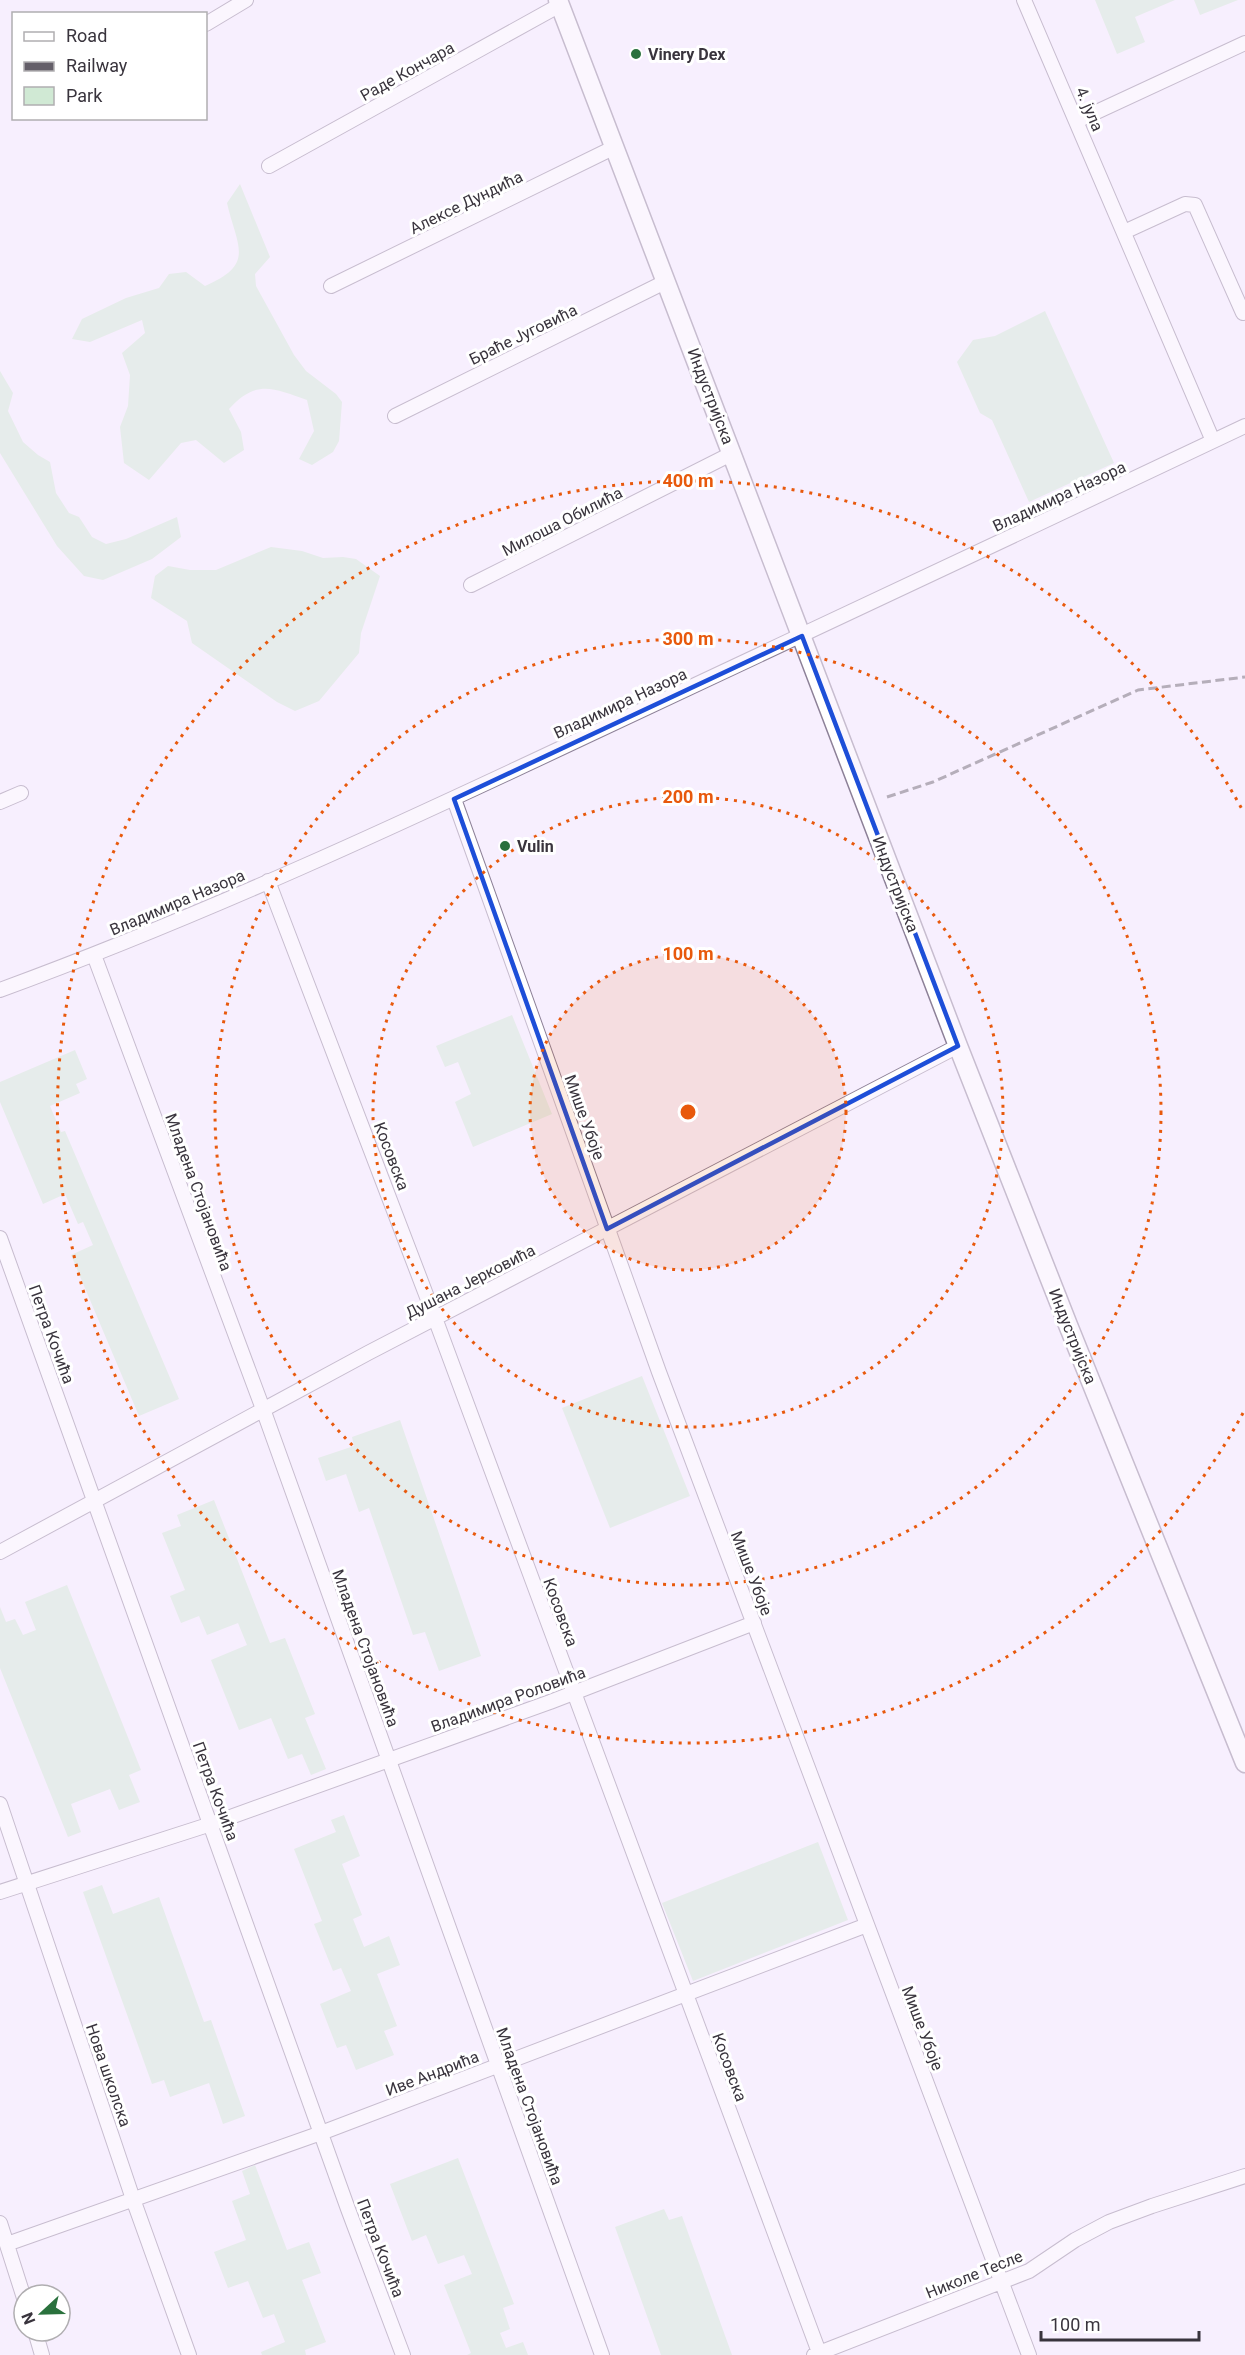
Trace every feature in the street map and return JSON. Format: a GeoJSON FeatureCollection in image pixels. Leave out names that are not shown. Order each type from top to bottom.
{"type":"FeatureCollection","features":[{"type":"Feature","properties":{"kind":"main road","name":"Индустријска"},"geometry":{"type":"LineString","coordinates":[[559,2],[958,1046],[1245,1763]]}},
{"type":"Feature","properties":{"kind":"street"},"geometry":{"type":"LineString","coordinates":[[207,23],[246,0]]}},
{"type":"Feature","properties":{"kind":"street","name":"4. јула"},"geometry":{"type":"LineString","coordinates":[[1024,0],[1213,441]]}},
{"type":"Feature","properties":{"kind":"street","name":"Раде Кончара"},"geometry":{"type":"LineString","coordinates":[[269,166],[559,2]]}},
{"type":"Feature","properties":{"kind":"street"},"geometry":{"type":"LineString","coordinates":[[1077,122],[1245,43]]}},
{"type":"Feature","properties":{"kind":"street","name":"Алексе Дундића"},"geometry":{"type":"LineString","coordinates":[[332,286],[615,147]]}},
{"type":"Feature","properties":{"kind":"street"},"geometry":{"type":"LineString","coordinates":[[1124,232],[1185,204],[1195,205],[1243,313]]}},
{"type":"Feature","properties":{"kind":"street","name":"Браће Југовића"},"geometry":{"type":"LineString","coordinates":[[395,416],[667,281]]}},
{"type":"Feature","properties":{"kind":"street","name":"Владимира Назора"},"geometry":{"type":"LineString","coordinates":[[0,990],[94,955],[454,798],[1245,426]]}},
{"type":"Feature","properties":{"kind":"street","name":"Милоша Обилића"},"geometry":{"type":"LineString","coordinates":[[471,585],[733,453]]}},
{"type":"Feature","properties":{"kind":"street"},"geometry":{"type":"LineString","coordinates":[[0,802],[21,793]]}},
{"type":"Feature","properties":{"kind":"street","name":"Мише Убоје"},"geometry":{"type":"LineString","coordinates":[[454,798],[607,1229],[1029,2355]]}},
{"type":"Feature","properties":{"kind":"street","name":"Косовска"},"geometry":{"type":"LineString","coordinates":[[268,881],[435,1318],[817,2354]]}},
{"type":"Feature","properties":{"kind":"street","name":"Младена Стојановића"},"geometry":{"type":"LineString","coordinates":[[94,955],[263,1409],[602,2355]]}},
{"type":"Feature","properties":{"kind":"street","name":"Душана Јерковића"},"geometry":{"type":"LineString","coordinates":[[0,1552],[435,1318],[958,1046]]}},
{"type":"Feature","properties":{"kind":"street","name":"Петра Кочића"},"geometry":{"type":"LineString","coordinates":[[0,1238],[403,2355]]}},
{"type":"Feature","properties":{"kind":"street","name":"Владимира Роловића"},"geometry":{"type":"LineString","coordinates":[[0,1892],[211,1824],[573,1693],[753,1623]]}},
{"type":"Feature","properties":{"kind":"street","name":"Нова школска"},"geometry":{"type":"LineString","coordinates":[[0,1804],[133,2199],[189,2355]]}},
{"type":"Feature","properties":{"kind":"street","name":"Иве Андрића"},"geometry":{"type":"LineString","coordinates":[[7,2244],[321,2133],[686,1996],[867,1925]]}},
{"type":"Feature","properties":{"kind":"street","name":"Николе Тесле"},"geometry":{"type":"LineString","coordinates":[[817,2354],[1029,2271],[1075,2240],[1109,2222],[1245,2176]]}},
{"type":"Feature","properties":{"kind":"street"},"geometry":{"type":"LineString","coordinates":[[0,2223],[19,2283]]}},
{"type":"Feature","properties":{"kind":"highlighted area"},"geometry":{"type":"Polygon","coordinates":[[[802,636],[958,1046],[607,1229],[454,799],[802,636]]]}},
{"type":"Feature","properties":{"kind":"green space"},"geometry":{"type":"Polygon","coordinates":[[[1095,0],[1175,0],[1135,17],[1145,42],[1117,54],[1095,0]]]}},
{"type":"Feature","properties":{"kind":"green space"},"geometry":{"type":"Polygon","coordinates":[[[1194,0],[1238,0],[1200,15],[1194,0]]]}},
{"type":"Feature","properties":{"kind":"green space"},"geometry":{"type":"Polygon","coordinates":[[[240,184],[270,257],[255,274],[256,286],[294,355],[306,371],[336,394],[342,402],[339,441],[333,452],[312,465],[299,459],[314,431],[307,400],[274,390],[257,390],[248,393],[229,409],[241,432],[244,450],[224,463],[196,440],[181,443],[149,480],[124,463],[120,427],[128,406],[130,375],[122,353],[145,333],[142,320],[90,342],[72,339],[82,319],[126,298],[159,288],[169,274],[186,272],[205,286],[231,270],[237,262],[239,253],[227,203],[240,184]]]}},
{"type":"Feature","properties":{"kind":"green space"},"geometry":{"type":"Polygon","coordinates":[[[1045,311],[1114,463],[1029,502],[992,420],[980,413],[957,362],[973,340],[995,336],[1045,311]]]}},
{"type":"Feature","properties":{"kind":"green space"},"geometry":{"type":"Polygon","coordinates":[[[0,371],[13,393],[8,411],[23,442],[50,462],[56,493],[69,513],[79,517],[92,537],[106,544],[126,539],[177,517],[181,537],[152,559],[103,580],[84,576],[57,546],[0,453],[0,371]]]}},
{"type":"Feature","properties":{"kind":"green space"},"geometry":{"type":"Polygon","coordinates":[[[271,547],[302,551],[323,558],[356,559],[380,576],[361,633],[359,653],[319,701],[295,711],[277,702],[192,643],[187,621],[151,598],[155,576],[168,566],[190,570],[216,570],[271,547]]]}},
{"type":"Feature","properties":{"kind":"green space"},"geometry":{"type":"Polygon","coordinates":[[[512,1015],[552,1114],[473,1147],[455,1102],[471,1094],[458,1062],[445,1067],[436,1046],[512,1015]]]}},
{"type":"Feature","properties":{"kind":"green space"},"geometry":{"type":"Polygon","coordinates":[[[75,1050],[87,1079],[76,1084],[80,1093],[50,1106],[61,1132],[65,1131],[179,1399],[139,1416],[71,1255],[93,1245],[83,1222],[78,1224],[65,1194],[43,1204],[0,1102],[0,1082],[75,1050]]]}},
{"type":"Feature","properties":{"kind":"green space"},"geometry":{"type":"Polygon","coordinates":[[[642,1376],[690,1496],[610,1528],[562,1408],[642,1376]]]}},
{"type":"Feature","properties":{"kind":"green space"},"geometry":{"type":"Polygon","coordinates":[[[400,1420],[481,1656],[439,1671],[425,1632],[413,1635],[369,1508],[359,1512],[346,1474],[326,1481],[318,1458],[354,1446],[352,1437],[400,1420]]]}},
{"type":"Feature","properties":{"kind":"green space"},"geometry":{"type":"Polygon","coordinates":[[[214,1500],[270,1643],[285,1638],[315,1714],[305,1718],[326,1769],[311,1775],[302,1754],[288,1759],[271,1718],[239,1730],[211,1660],[247,1645],[238,1623],[207,1635],[199,1616],[181,1623],[170,1596],[185,1590],[162,1533],[181,1526],[177,1515],[214,1500]]]}},
{"type":"Feature","properties":{"kind":"green space"},"geometry":{"type":"Polygon","coordinates":[[[67,1585],[141,1770],[129,1775],[140,1802],[119,1810],[110,1789],[71,1804],[81,1832],[68,1837],[0,1668],[0,1607],[6,1622],[15,1619],[23,1635],[36,1630],[25,1602],[67,1585]]]}},
{"type":"Feature","properties":{"kind":"green space"},"geometry":{"type":"Polygon","coordinates":[[[344,1815],[360,1856],[342,1864],[362,1915],[353,1919],[364,1947],[389,1936],[400,1965],[377,1974],[397,2026],[384,2031],[394,2055],[356,2070],[346,2045],[337,2048],[320,2004],[351,1991],[341,1968],[333,1971],[314,1924],[322,1921],[294,1849],[336,1832],[331,1820],[344,1815]]]}},
{"type":"Feature","properties":{"kind":"green space"},"geometry":{"type":"Polygon","coordinates":[[[818,1842],[848,1920],[693,1981],[662,1903],[818,1842]]]}},
{"type":"Feature","properties":{"kind":"green space"},"geometry":{"type":"Polygon","coordinates":[[[102,1885],[113,1914],[159,1897],[204,2022],[211,2020],[245,2116],[223,2124],[209,2083],[170,2097],[164,2080],[152,2084],[83,1892],[102,1885]]]}},
{"type":"Feature","properties":{"kind":"green space"},"geometry":{"type":"Polygon","coordinates":[[[458,2158],[514,2304],[503,2308],[510,2329],[500,2333],[506,2348],[523,2342],[528,2355],[467,2355],[471,2353],[444,2285],[472,2274],[464,2255],[438,2264],[426,2235],[412,2241],[390,2184],[458,2158]]]}},
{"type":"Feature","properties":{"kind":"green space"},"geometry":{"type":"Polygon","coordinates":[[[255,2165],[287,2250],[309,2242],[321,2273],[302,2280],[326,2342],[305,2350],[306,2355],[262,2355],[261,2352],[285,2342],[274,2314],[263,2318],[248,2281],[228,2288],[214,2252],[246,2240],[232,2201],[250,2194],[242,2171],[255,2165]]]}},
{"type":"Feature","properties":{"kind":"green space"},"geometry":{"type":"Polygon","coordinates":[[[664,2209],[669,2220],[682,2216],[732,2355],[661,2355],[615,2227],[664,2209]]]}},
{"type":"Feature","properties":{"kind":"railway"},"geometry":{"type":"LineString","coordinates":[[887,797],[933,782],[1138,690],[1245,677]]}},
{"type":"Feature","properties":{"kind":"place","name":"Vinery Dex"},"geometry":{"type":"Point","coordinates":[636,54]}},
{"type":"Feature","properties":{"kind":"place","name":"Vulin"},"geometry":{"type":"Point","coordinates":[505,846]}}]}
